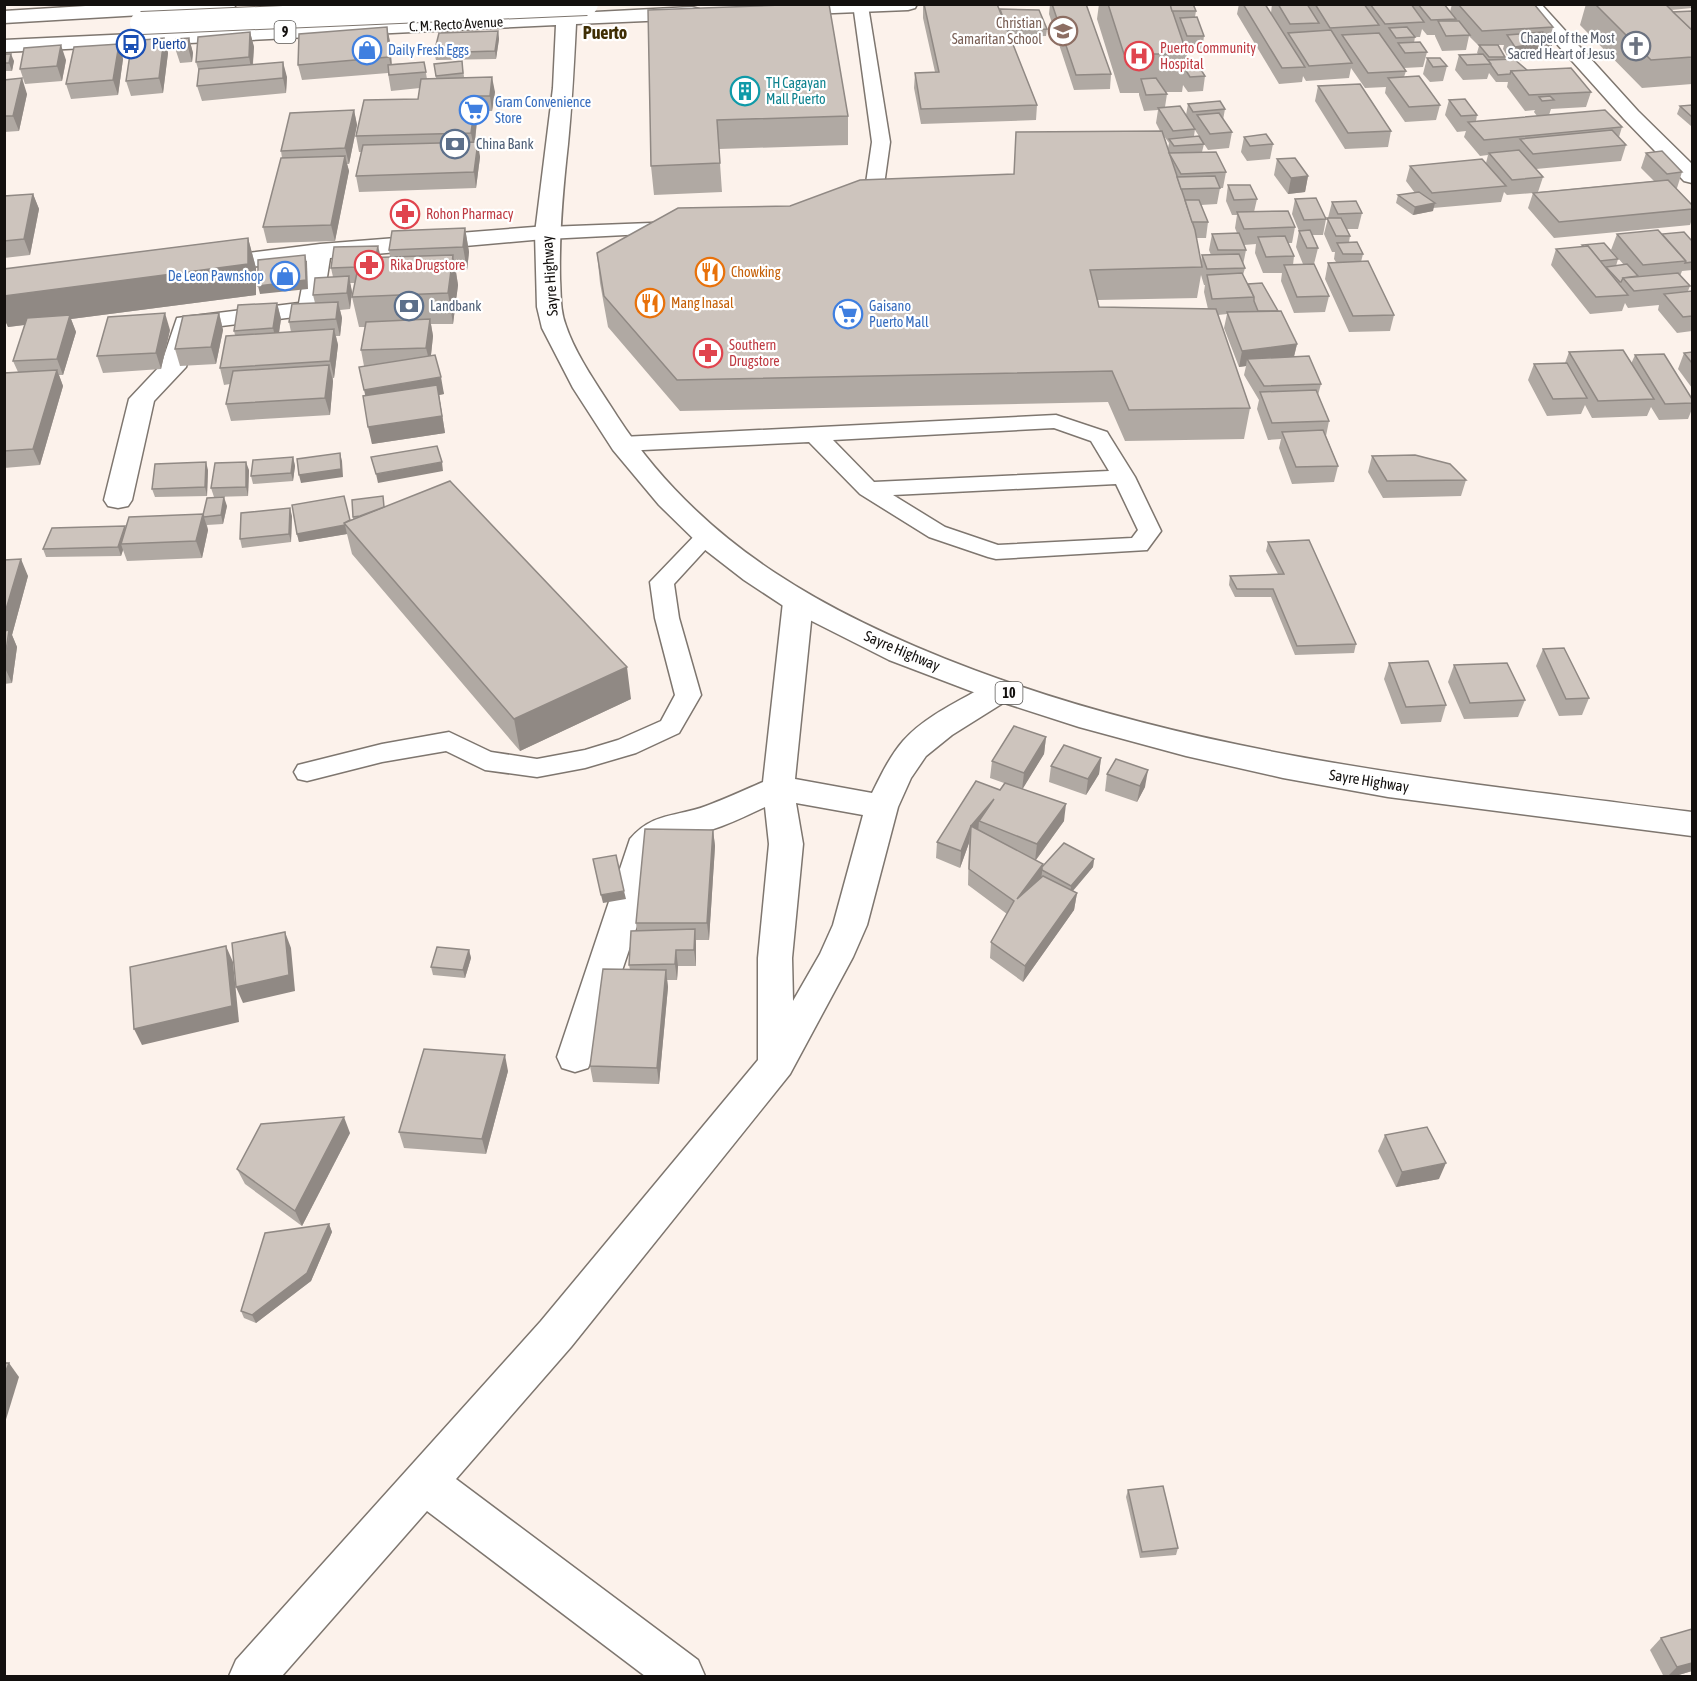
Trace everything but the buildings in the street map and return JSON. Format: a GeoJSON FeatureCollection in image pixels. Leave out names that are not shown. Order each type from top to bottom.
{"type":"FeatureCollection","features":[{"type":"Feature","properties":{"kind":"main road"},"geometry":{"type":"LineString","coordinates":[[4,17],[227,4]]}},
{"type":"Feature","properties":{"kind":"main road","name":"C. M. Recto Avenue"},"geometry":{"type":"LineString","coordinates":[[4,32],[141,23],[587,4]]}},
{"type":"Feature","properties":{"kind":"main road"},"geometry":{"type":"LineString","coordinates":[[766,10],[908,4]]}},
{"type":"Feature","properties":{"kind":"main road"},"geometry":{"type":"LineString","coordinates":[[1530,4],[1631,115],[1692,176]]}},
{"type":"Feature","properties":{"kind":"main road","name":"C. M. Recto Avenue"},"geometry":{"type":"LineString","coordinates":[[4,46],[567,11],[706,13]]}},
{"type":"Feature","properties":{"kind":"main road","name":"Sayre Highway"},"geometry":{"type":"LineString","coordinates":[[567,11],[563,88],[547,233],[549,307],[554,328],[586,388],[622,444],[669,499],[707,536],[754,573],[798,602],[900,653],[1000,691],[1186,745],[1283,767],[1388,785],[1692,824]]}},
{"type":"Feature","properties":{"kind":"main road"},"geometry":{"type":"LineString","coordinates":[[192,266],[320,251],[547,233]]}},
{"type":"Feature","properties":{"kind":"main road"},"geometry":{"type":"LineString","coordinates":[[118,500],[142,399],[173,367],[186,323],[310,309],[320,251]]}},
{"type":"Feature","properties":{"kind":"main road"},"geometry":{"type":"LineString","coordinates":[[777,1063],[776,958],[786,844],[778,788],[798,602]]}},
{"type":"Feature","properties":{"kind":"main road"},"geometry":{"type":"LineString","coordinates":[[252,1677],[556,1334],[777,1063],[836,957],[850,925],[882,807],[897,774],[915,748],[941,727],[1000,691]]}},
{"type":"Feature","properties":{"kind":"main road"},"geometry":{"type":"LineString","coordinates":[[575,1057],[626,908],[642,848],[651,837],[665,828],[680,823],[710,818],[778,788],[882,807]]}},
{"type":"Feature","properties":{"kind":"main road"},"geometry":{"type":"LineString","coordinates":[[426,1483],[682,1677]]}},
{"type":"Feature","properties":{"kind":"lane"},"geometry":{"type":"LineString","coordinates":[[832,211],[842,208],[874,185],[881,142],[861,6]]}},
{"type":"Feature","properties":{"kind":"lane"},"geometry":{"type":"LineString","coordinates":[[547,233],[698,227]]}},
{"type":"Feature","properties":{"kind":"lane"},"geometry":{"type":"LineString","coordinates":[[622,444],[1056,421],[1098,437],[1124,477],[1150,531],[1139,545],[996,552],[937,532],[868,489],[815,435]]}},
{"type":"Feature","properties":{"kind":"lane"},"geometry":{"type":"LineString","coordinates":[[868,489],[1124,477]]}},
{"type":"Feature","properties":{"kind":"lane"},"geometry":{"type":"LineString","coordinates":[[307,772],[382,753],[449,741],[485,761],[537,768],[627,747],[670,727],[688,695],[667,618],[662,582],[707,536]]}},
{"type":"Feature","properties":{"kind":"place","name":"Christian Samaritan School"},"geometry":{"type":"Point","coordinates":[1063,31]}},
{"type":"Feature","properties":{"kind":"place","name":"Puerto"},"geometry":{"type":"Point","coordinates":[131,44]}},
{"type":"Feature","properties":{"kind":"place","name":"Chapel of the Most Sacred Heart of Jesus"},"geometry":{"type":"Point","coordinates":[1636,46]}},
{"type":"Feature","properties":{"kind":"place","name":"Daily Fresh Eggs"},"geometry":{"type":"Point","coordinates":[367,50]}},
{"type":"Feature","properties":{"kind":"place","name":"Puerto Community Hospital"},"geometry":{"type":"Point","coordinates":[1139,56]}},
{"type":"Feature","properties":{"kind":"place","name":"TH Cagayan Mall Puerto"},"geometry":{"type":"Point","coordinates":[745,91]}},
{"type":"Feature","properties":{"kind":"place","name":"Gram Convenience Store"},"geometry":{"type":"Point","coordinates":[474,110]}},
{"type":"Feature","properties":{"kind":"place","name":"China Bank"},"geometry":{"type":"Point","coordinates":[455,144]}},
{"type":"Feature","properties":{"kind":"place","name":"Rohon Pharmacy"},"geometry":{"type":"Point","coordinates":[405,214]}},
{"type":"Feature","properties":{"kind":"place","name":"Rika Drugstore"},"geometry":{"type":"Point","coordinates":[369,265]}},
{"type":"Feature","properties":{"kind":"place","name":"Chowking"},"geometry":{"type":"Point","coordinates":[710,272]}},
{"type":"Feature","properties":{"kind":"place","name":"De Leon Pawnshop"},"geometry":{"type":"Point","coordinates":[285,276]}},
{"type":"Feature","properties":{"kind":"place","name":"Mang Inasal"},"geometry":{"type":"Point","coordinates":[650,303]}},
{"type":"Feature","properties":{"kind":"place","name":"Landbank"},"geometry":{"type":"Point","coordinates":[409,306]}},
{"type":"Feature","properties":{"kind":"place","name":"Gaisano Puerto Mall"},"geometry":{"type":"Point","coordinates":[848,314]}},
{"type":"Feature","properties":{"kind":"place","name":"Southern Drugstore"},"geometry":{"type":"Point","coordinates":[708,353]}},
{"type":"Feature","properties":{"kind":"district","name":"Puerto"},"geometry":{"type":"Point","coordinates":[605,33]}}]}
